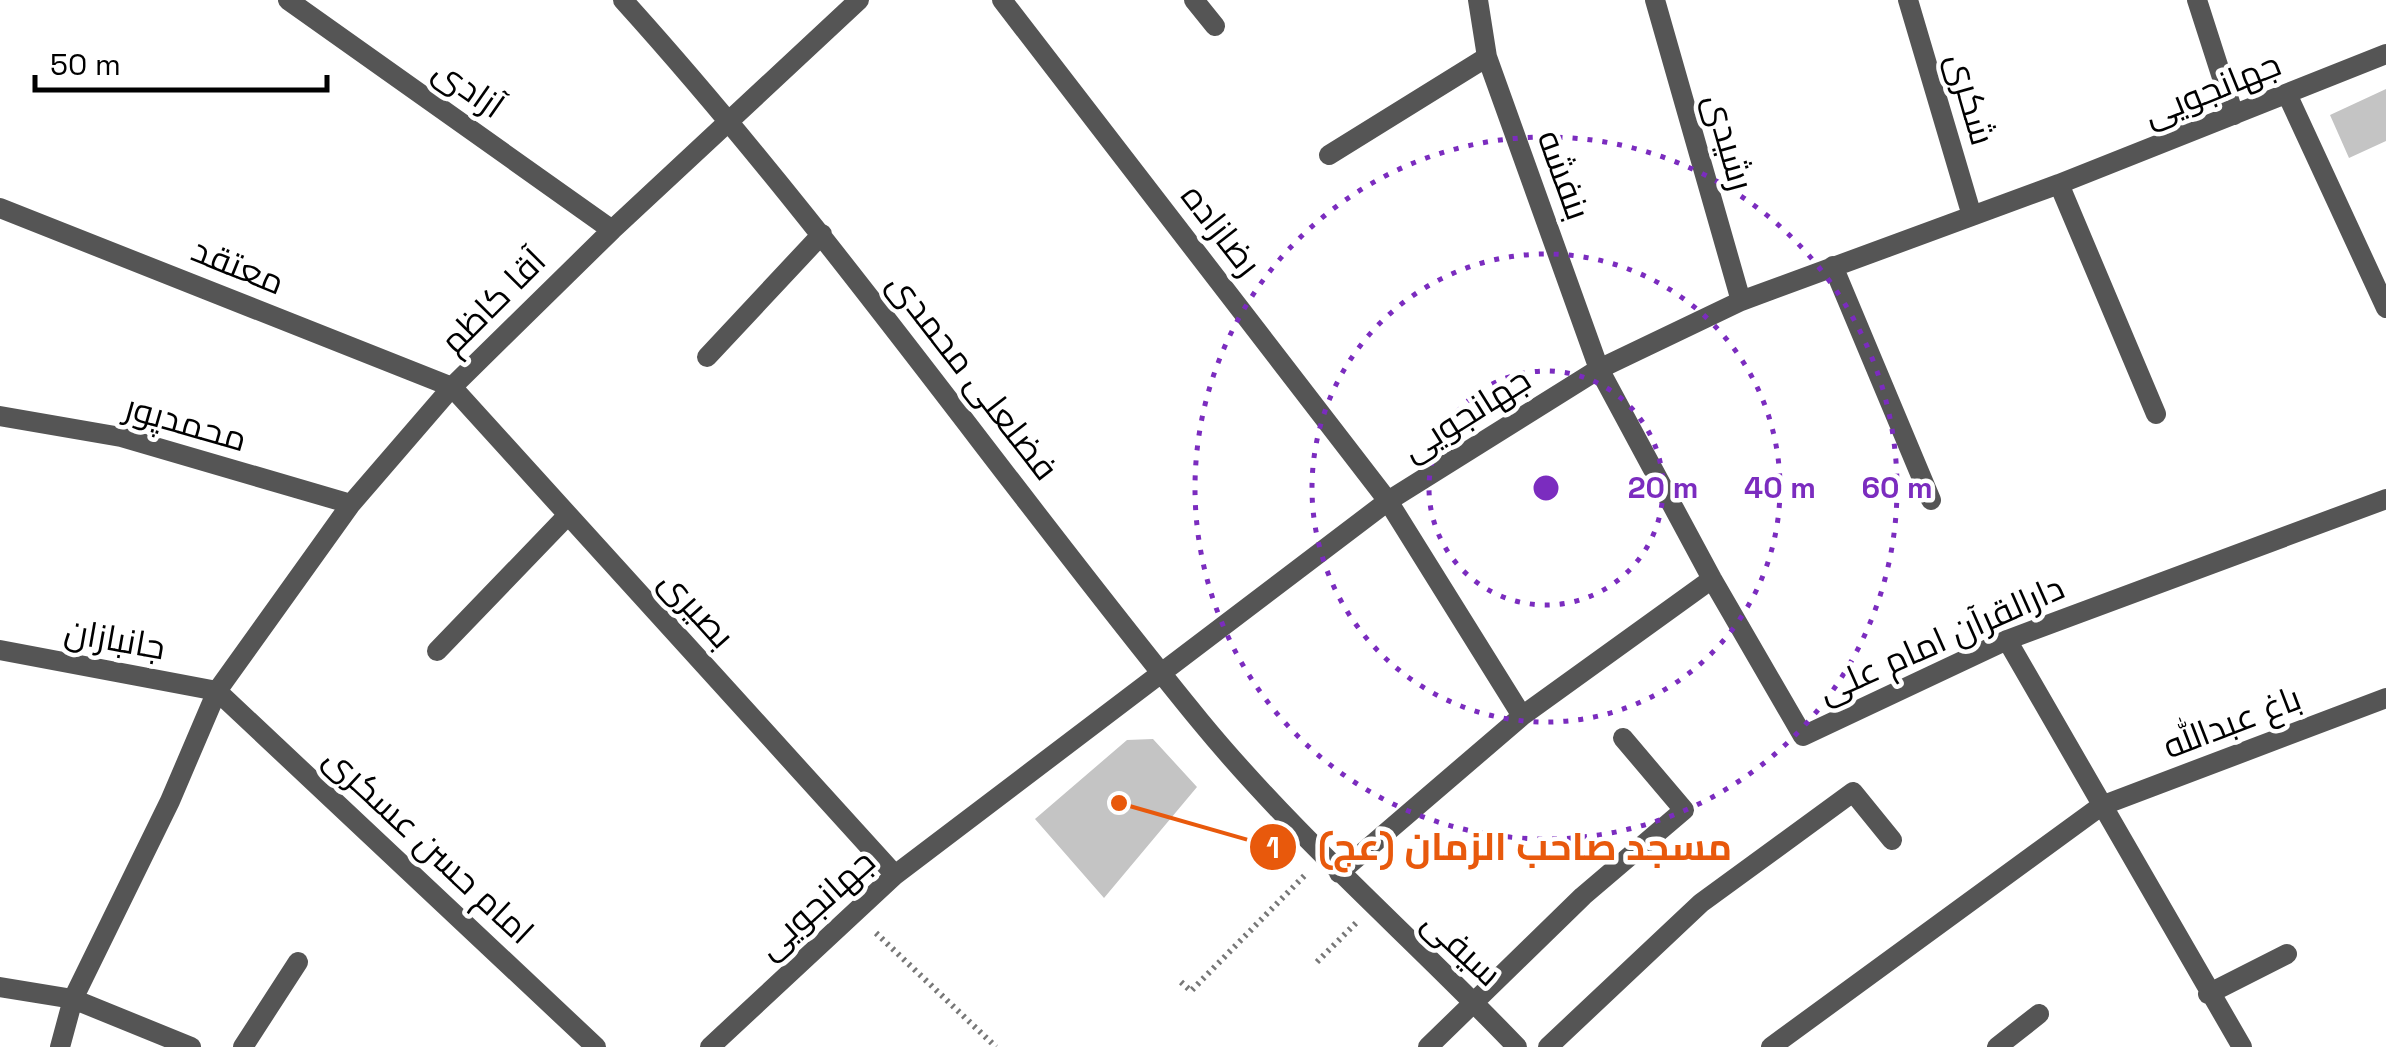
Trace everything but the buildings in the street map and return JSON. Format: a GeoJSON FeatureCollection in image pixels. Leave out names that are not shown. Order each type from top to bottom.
{"type":"FeatureCollection","features":[{"type":"Feature","properties":{"kind":"street","name":"آزادی"},"geometry":{"type":"LineString","coordinates":[[288,0],[612,230]]}},
{"type":"Feature","properties":{"kind":"street","name":"فضلعلی محمدی"},"geometry":{"type":"LineString","coordinates":[[623,0],[731,120],[1163,673]]}},
{"type":"Feature","properties":{"kind":"street","name":"آقا کاظم"},"geometry":{"type":"LineString","coordinates":[[60,1047],[73,998],[163,817],[218,690],[352,504],[452,387],[612,230],[859,0]]}},
{"type":"Feature","properties":{"kind":"street","name":"رضازاده"},"geometry":{"type":"LineString","coordinates":[[1002,0],[1388,500],[1522,716]]}},
{"type":"Feature","properties":{"kind":"street"},"geometry":{"type":"LineString","coordinates":[[1194,0],[1216,26]]}},
{"type":"Feature","properties":{"kind":"street","name":"بنفشه"},"geometry":{"type":"LineString","coordinates":[[1478,0],[1487,57],[1599,369]]}},
{"type":"Feature","properties":{"kind":"street","name":"رشیدی"},"geometry":{"type":"LineString","coordinates":[[1655,0],[1741,301]]}},
{"type":"Feature","properties":{"kind":"street","name":"شکری"},"geometry":{"type":"LineString","coordinates":[[1908,0],[1972,216]]}},
{"type":"Feature","properties":{"kind":"street"},"geometry":{"type":"LineString","coordinates":[[2197,0],[2234,115]]}},
{"type":"Feature","properties":{"kind":"street","name":"جهانجویی"},"geometry":{"type":"LineString","coordinates":[[710,1047],[895,874],[1388,500],[1599,369],[1741,301],[2058,184],[2386,54]]}},
{"type":"Feature","properties":{"kind":"street"},"geometry":{"type":"LineString","coordinates":[[1329,155],[1487,57]]}},
{"type":"Feature","properties":{"kind":"street"},"geometry":{"type":"LineString","coordinates":[[2287,94],[2386,308]]}},
{"type":"Feature","properties":{"kind":"street"},"geometry":{"type":"LineString","coordinates":[[2058,184],[2156,414]]}},
{"type":"Feature","properties":{"kind":"street","name":"معتقد"},"geometry":{"type":"LineString","coordinates":[[0,208],[452,387]]}},
{"type":"Feature","properties":{"kind":"street"},"geometry":{"type":"LineString","coordinates":[[707,358],[822,234]]}},
{"type":"Feature","properties":{"kind":"street"},"geometry":{"type":"LineString","coordinates":[[1833,266],[1932,500]]}},
{"type":"Feature","properties":{"kind":"street","name":"دارالقرآن امام علی"},"geometry":{"type":"LineString","coordinates":[[1599,369],[1712,580],[1803,736],[2007,640],[2386,498]]}},
{"type":"Feature","properties":{"kind":"street","name":"بصیری"},"geometry":{"type":"LineString","coordinates":[[452,387],[895,874]]}},
{"type":"Feature","properties":{"kind":"street","name":"محمدپور"},"geometry":{"type":"LineString","coordinates":[[0,416],[121,437],[352,504]]}},
{"type":"Feature","properties":{"kind":"street"},"geometry":{"type":"LineString","coordinates":[[437,651],[568,516]]}},
{"type":"Feature","properties":{"kind":"street"},"geometry":{"type":"LineString","coordinates":[[1339,872],[1522,716],[1712,580]]}},
{"type":"Feature","properties":{"kind":"street"},"geometry":{"type":"LineString","coordinates":[[2007,640],[2242,1047]]}},
{"type":"Feature","properties":{"kind":"street","name":"جانبازان"},"geometry":{"type":"LineString","coordinates":[[0,650],[218,690]]}},
{"type":"Feature","properties":{"kind":"street","name":"سیفی"},"geometry":{"type":"LineString","coordinates":[[1163,673],[1202,724],[1372,908],[1517,1047]]}},
{"type":"Feature","properties":{"kind":"street","name":"امام حسن عسکری"},"geometry":{"type":"LineString","coordinates":[[218,690],[596,1047]]}},
{"type":"Feature","properties":{"kind":"street","name":"باغ عبدالله"},"geometry":{"type":"LineString","coordinates":[[1772,1047],[2101,806],[2386,698]]}},
{"type":"Feature","properties":{"kind":"street"},"geometry":{"type":"LineString","coordinates":[[1428,1047],[1583,896],[1684,810],[1623,738]]}},
{"type":"Feature","properties":{"kind":"street"},"geometry":{"type":"LineString","coordinates":[[1548,1047],[1701,904],[1852,792],[1892,840]]}},
{"type":"Feature","properties":{"kind":"street"},"geometry":{"type":"LineString","coordinates":[[2208,994],[2287,954]]}},
{"type":"Feature","properties":{"kind":"street"},"geometry":{"type":"LineString","coordinates":[[242,1047],[298,962]]}},
{"type":"Feature","properties":{"kind":"street"},"geometry":{"type":"LineString","coordinates":[[0,987],[73,998],[191,1047]]}},
{"type":"Feature","properties":{"kind":"street"},"geometry":{"type":"LineString","coordinates":[[1997,1047],[2039,1014]]}},
{"type":"Feature","properties":{"kind":"path"},"geometry":{"type":"LineString","coordinates":[[1181,982],[1192,991],[1324,856]]}},
{"type":"Feature","properties":{"kind":"path"},"geometry":{"type":"LineString","coordinates":[[1318,962],[1372,908]]}},
{"type":"Feature","properties":{"kind":"path"},"geometry":{"type":"LineString","coordinates":[[853,911],[996,1047]]}},
{"type":"Feature","properties":{"kind":"place","name":"مسجد صاحب الزمان (عج)"},"geometry":{"type":"Point","coordinates":[1119,803]}}]}
